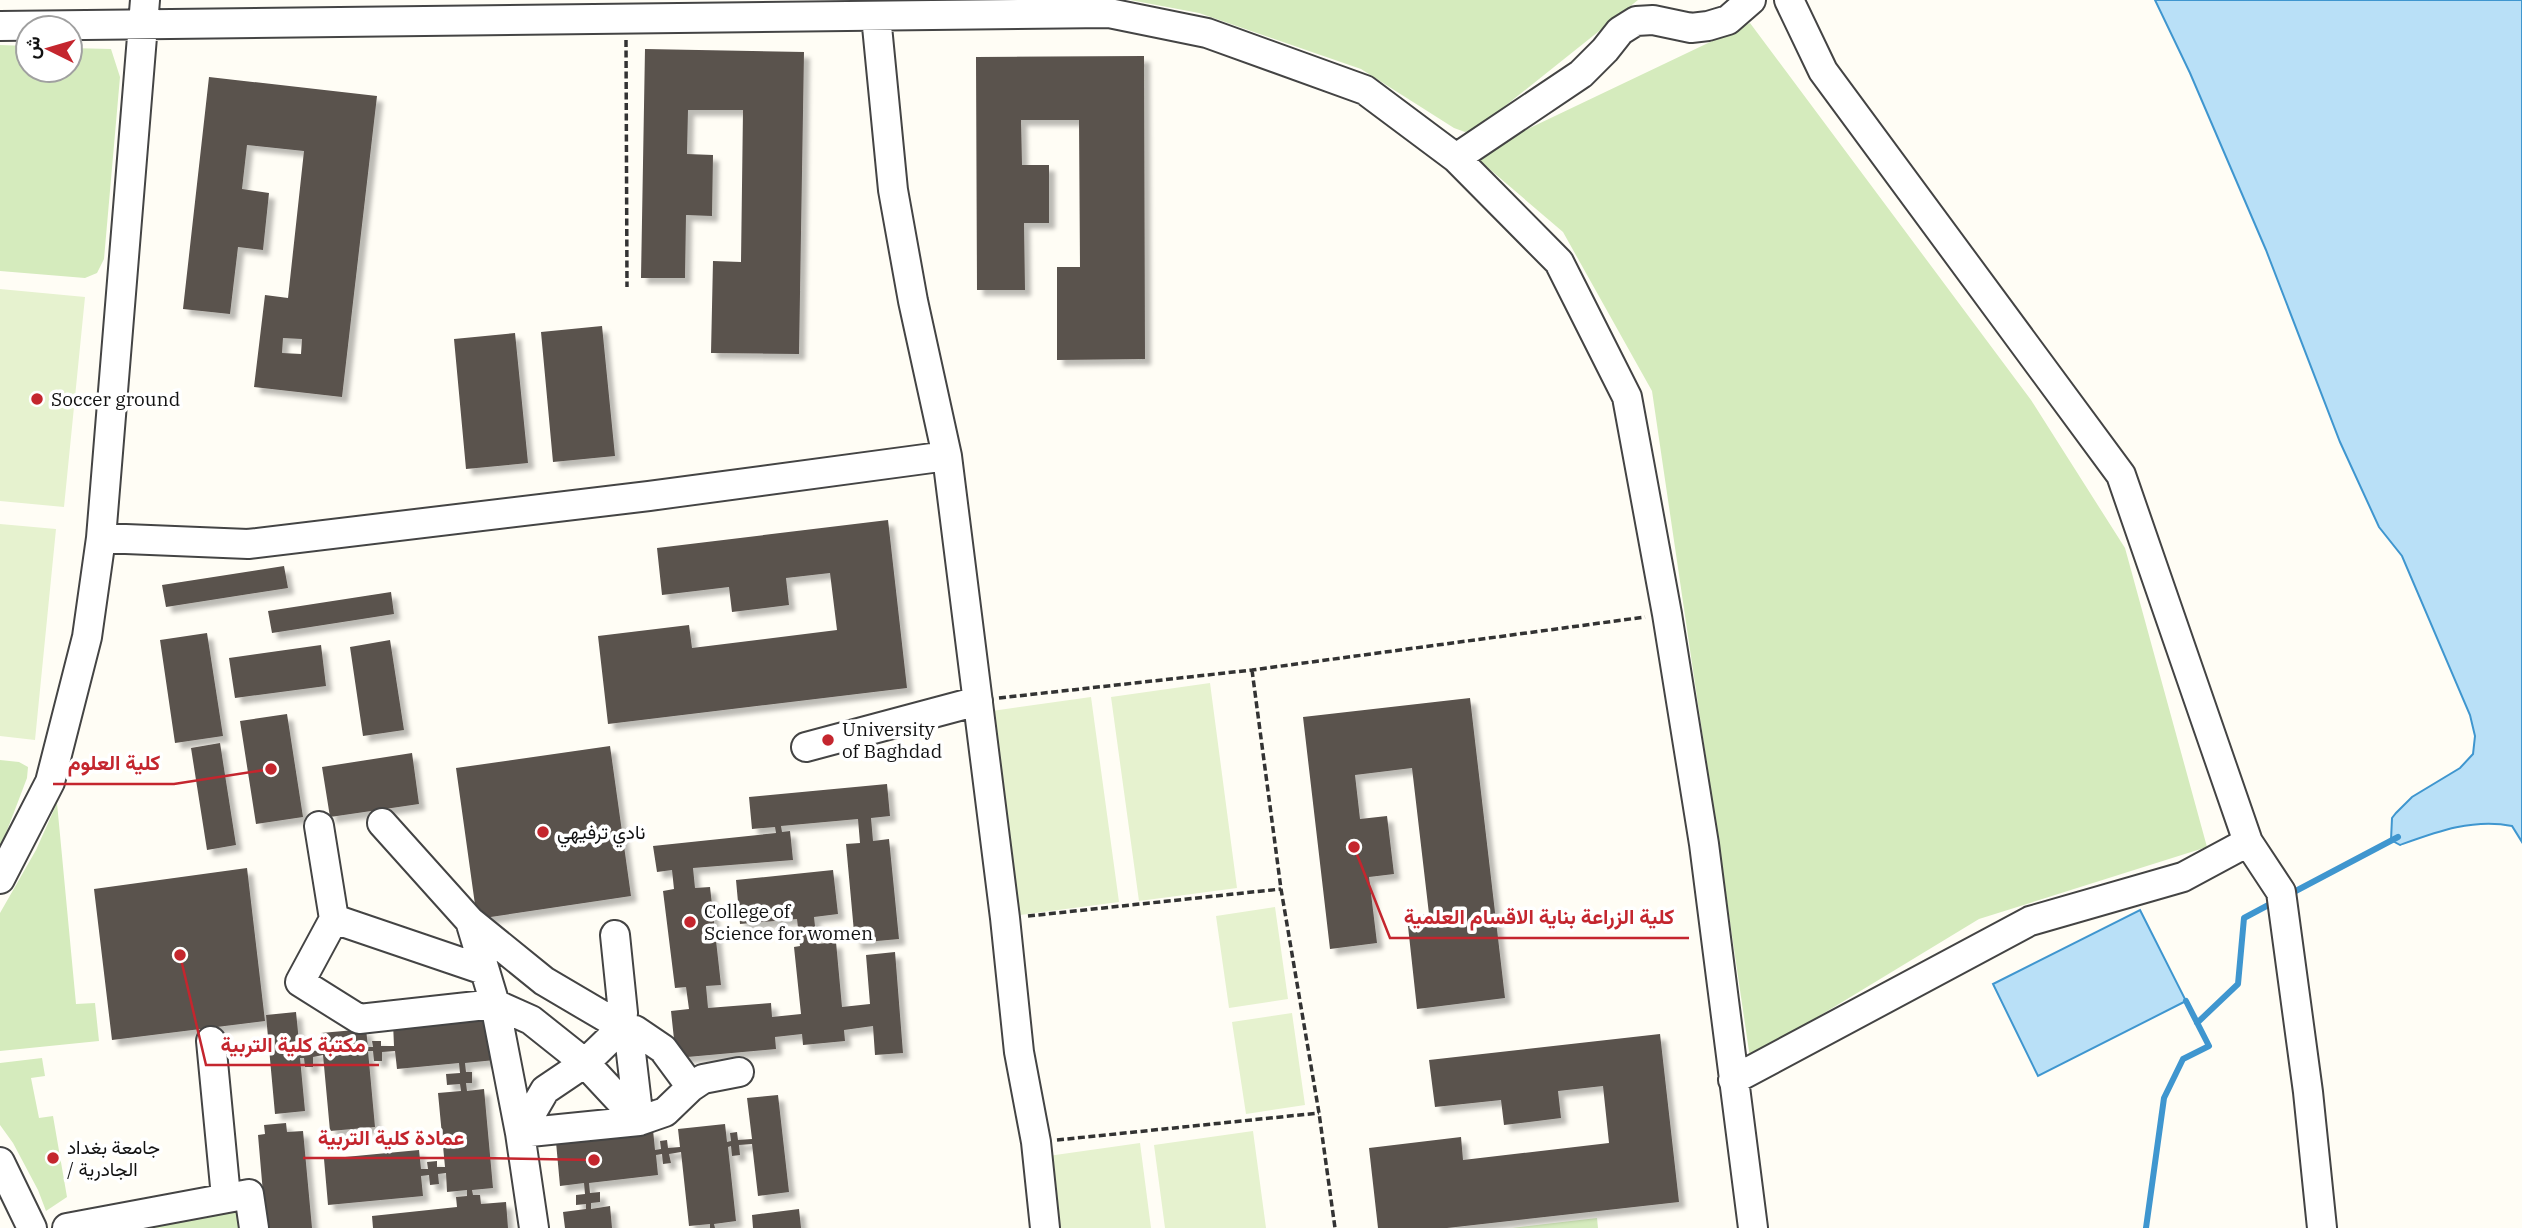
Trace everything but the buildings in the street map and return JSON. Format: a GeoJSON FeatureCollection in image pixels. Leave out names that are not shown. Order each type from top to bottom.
{"type":"FeatureCollection","features":[{"type":"Feature","properties":{"kind":"street"},"geometry":{"type":"LineString","coordinates":[[1457,158],[1581,74],[1620,31],[1636,21],[1653,20],[1691,28],[1708,26],[1728,20],[1751,0]]}},
{"type":"Feature","properties":{"kind":"street"},"geometry":{"type":"LineString","coordinates":[[1789,0],[1823,71],[2121,475],[2248,842],[2281,892],[2308,1092],[2322,1228]]}},
{"type":"Feature","properties":{"kind":"street"},"geometry":{"type":"LineString","coordinates":[[0,26],[144,12],[626,17],[773,9],[876,16],[1109,13],[1207,33],[1365,90],[1457,158],[1559,262],[1627,397],[1667,614],[1704,844],[1753,1228]]}},
{"type":"Feature","properties":{"kind":"street"},"geometry":{"type":"LineString","coordinates":[[0,878],[50,782],[87,637],[101,538],[144,12]]}},
{"type":"Feature","properties":{"kind":"street"},"geometry":{"type":"LineString","coordinates":[[876,16],[892,190],[947,456],[1005,918],[1019,1052],[1036,1142],[1045,1228]]}},
{"type":"Feature","properties":{"kind":"street"},"geometry":{"type":"LineString","coordinates":[[101,538],[248,544],[947,456]]}},
{"type":"Feature","properties":{"kind":"street"},"geometry":{"type":"LineString","coordinates":[[806,747],[978,701]]}},
{"type":"Feature","properties":{"kind":"street"},"geometry":{"type":"LineString","coordinates":[[382,823],[470,921],[544,981],[663,1049],[691,1087]]}},
{"type":"Feature","properties":{"kind":"street"},"geometry":{"type":"LineString","coordinates":[[319,826],[334,919],[300,982],[359,1019],[495,1004],[531,1020],[585,1063],[639,1121]]}},
{"type":"Feature","properties":{"kind":"street"},"geometry":{"type":"LineString","coordinates":[[1733,1080],[2030,921],[2183,877],[2248,842]]}},
{"type":"Feature","properties":{"kind":"street"},"geometry":{"type":"LineString","coordinates":[[334,919],[484,970]]}},
{"type":"Feature","properties":{"kind":"street"},"geometry":{"type":"LineString","coordinates":[[470,921],[495,1004],[520,1133],[534,1228]]}},
{"type":"Feature","properties":{"kind":"street"},"geometry":{"type":"LineString","coordinates":[[615,935],[623,1027],[639,1121]]}},
{"type":"Feature","properties":{"kind":"street"},"geometry":{"type":"LineString","coordinates":[[544,981],[548,1033]]}},
{"type":"Feature","properties":{"kind":"street"},"geometry":{"type":"LineString","coordinates":[[520,1133],[545,1090],[585,1063],[623,1027]]}},
{"type":"Feature","properties":{"kind":"street"},"geometry":{"type":"LineString","coordinates":[[211,1041],[226,1198]]}},
{"type":"Feature","properties":{"kind":"street"},"geometry":{"type":"LineString","coordinates":[[520,1133],[639,1121],[665,1112],[703,1079],[739,1072]]}},
{"type":"Feature","properties":{"kind":"street"},"geometry":{"type":"LineString","coordinates":[[0,1162],[32,1228]]}},
{"type":"Feature","properties":{"kind":"street"},"geometry":{"type":"LineString","coordinates":[[67,1228],[249,1194],[254,1228]]}},
{"type":"Feature","properties":{"kind":"path"},"geometry":{"type":"LineString","coordinates":[[626,17],[627,286]]}},
{"type":"Feature","properties":{"kind":"path"},"geometry":{"type":"LineString","coordinates":[[978,701],[1252,670],[1667,614]]}},
{"type":"Feature","properties":{"kind":"path"},"geometry":{"type":"LineString","coordinates":[[1252,670],[1281,888],[1319,1113],[1335,1228]]}},
{"type":"Feature","properties":{"kind":"path"},"geometry":{"type":"LineString","coordinates":[[1005,918],[1281,888]]}},
{"type":"Feature","properties":{"kind":"path"},"geometry":{"type":"LineString","coordinates":[[1036,1142],[1319,1113]]}},
{"type":"Feature","properties":{"kind":"green space"},"geometry":{"type":"Polygon","coordinates":[[[1130,0],[1638,0],[1475,130],[1465,132],[1454,128],[1361,69],[1199,13],[1130,0]]]}},
{"type":"Feature","properties":{"kind":"green space"},"geometry":{"type":"Polygon","coordinates":[[[1750,23],[2031,400],[2125,548],[2207,847],[1979,919],[1750,1058],[1652,391],[1563,232],[1473,155],[1750,23]]]}},
{"type":"Feature","properties":{"kind":"green space"},"geometry":{"type":"Polygon","coordinates":[[[0,45],[14,46],[14,84],[84,84],[84,48],[111,49],[120,77],[104,259],[97,273],[85,278],[0,271],[0,45]]]}},
{"type":"Feature","properties":{"kind":"green space","name":"Soccer ground"},"geometry":{"type":"Polygon","coordinates":[[[0,289],[85,297],[64,507],[0,501],[0,289]]]}},
{"type":"Feature","properties":{"kind":"green space"},"geometry":{"type":"Polygon","coordinates":[[[0,524],[56,529],[35,740],[0,736],[0,524]]]}},
{"type":"Feature","properties":{"kind":"green space"},"geometry":{"type":"Polygon","coordinates":[[[1210,683],[1237,888],[1139,901],[1111,697],[1210,683]]]}},
{"type":"Feature","properties":{"kind":"green space"},"geometry":{"type":"Polygon","coordinates":[[[1091,697],[1119,902],[1020,915],[992,711],[1091,697]]]}},
{"type":"Feature","properties":{"kind":"green space"},"geometry":{"type":"Polygon","coordinates":[[[0,760],[19,762],[28,767],[27,778],[0,849],[0,760]]]}},
{"type":"Feature","properties":{"kind":"green space"},"geometry":{"type":"Polygon","coordinates":[[[57,803],[76,1004],[95,1003],[99,1041],[0,1051],[0,913],[36,850],[57,803]]]}},
{"type":"Feature","properties":{"kind":"green space"},"geometry":{"type":"Polygon","coordinates":[[[1275,907],[1288,999],[1229,1008],[1216,916],[1275,907]]]}},
{"type":"Feature","properties":{"kind":"green space"},"geometry":{"type":"Polygon","coordinates":[[[1292,1013],[1305,1105],[1246,1114],[1232,1022],[1292,1013]]]}},
{"type":"Feature","properties":{"kind":"green space"},"geometry":{"type":"Polygon","coordinates":[[[42,1058],[45,1076],[31,1078],[39,1118],[53,1116],[67,1197],[46,1211],[13,1143],[0,1125],[0,1063],[42,1058]]]}},
{"type":"Feature","properties":{"kind":"green space"},"geometry":{"type":"Polygon","coordinates":[[[1253,1131],[1266,1228],[1165,1228],[1154,1145],[1253,1131]]]}},
{"type":"Feature","properties":{"kind":"green space"},"geometry":{"type":"Polygon","coordinates":[[[1140,1143],[1151,1228],[1051,1228],[1041,1157],[1140,1143]]]}},
{"type":"Feature","properties":{"kind":"green space"},"geometry":{"type":"Polygon","coordinates":[[[258,1204],[262,1228],[109,1228],[258,1204]]]}},
{"type":"Feature","properties":{"kind":"green space"},"geometry":{"type":"Polygon","coordinates":[[[1597,1218],[1598,1228],[1512,1228],[1597,1218]]]}},
{"type":"Feature","properties":{"kind":"water"},"geometry":{"type":"Polygon","coordinates":[[[2155,0],[2522,0],[2522,842],[2512,826],[2497,824],[2469,825],[2441,831],[2400,845],[2391,840],[2392,818],[2396,813],[2412,797],[2460,768],[2473,754],[2475,736],[2470,715],[2402,556],[2379,527],[2340,442],[2266,250],[2190,73],[2155,0]]]}},
{"type":"Feature","properties":{"kind":"water"},"geometry":{"type":"Polygon","coordinates":[[[2140,910],[2186,1001],[2038,1076],[1993,984],[2140,910]]]}},
{"type":"Feature","properties":{"kind":"waterway"},"geometry":{"type":"LineString","coordinates":[[2290,894],[2398,837]]}},
{"type":"Feature","properties":{"kind":"waterway"},"geometry":{"type":"LineString","coordinates":[[2197,1023],[2238,984],[2244,918],[2274,902]]}},
{"type":"Feature","properties":{"kind":"waterway"},"geometry":{"type":"LineString","coordinates":[[2146,1228],[2164,1098],[2183,1059],[2209,1046],[2186,1001]]}},
{"type":"Feature","properties":{"kind":"place","name":"Soccer ground"},"geometry":{"type":"Point","coordinates":[37,399]}},
{"type":"Feature","properties":{"kind":"place","name":"University of Baghdad"},"geometry":{"type":"Point","coordinates":[828,740]}},
{"type":"Feature","properties":{"kind":"place","name":"كلية العلوم"},"geometry":{"type":"Point","coordinates":[271,769]}},
{"type":"Feature","properties":{"kind":"place","name":"نادي ترفيهي"},"geometry":{"type":"Point","coordinates":[543,832]}},
{"type":"Feature","properties":{"kind":"place","name":"كلية الزراعة بناية الاقسام العلمية"},"geometry":{"type":"Point","coordinates":[1354,847]}},
{"type":"Feature","properties":{"kind":"place","name":"College of Science for women"},"geometry":{"type":"Point","coordinates":[690,922]}},
{"type":"Feature","properties":{"kind":"place","name":"مكتبة كلية التربية"},"geometry":{"type":"Point","coordinates":[180,955]}},
{"type":"Feature","properties":{"kind":"place","name":"جامعة بغداد / الجادرية"},"geometry":{"type":"Point","coordinates":[53,1158]}},
{"type":"Feature","properties":{"kind":"place","name":"عمادة كلية التربية"},"geometry":{"type":"Point","coordinates":[594,1160]}}]}
